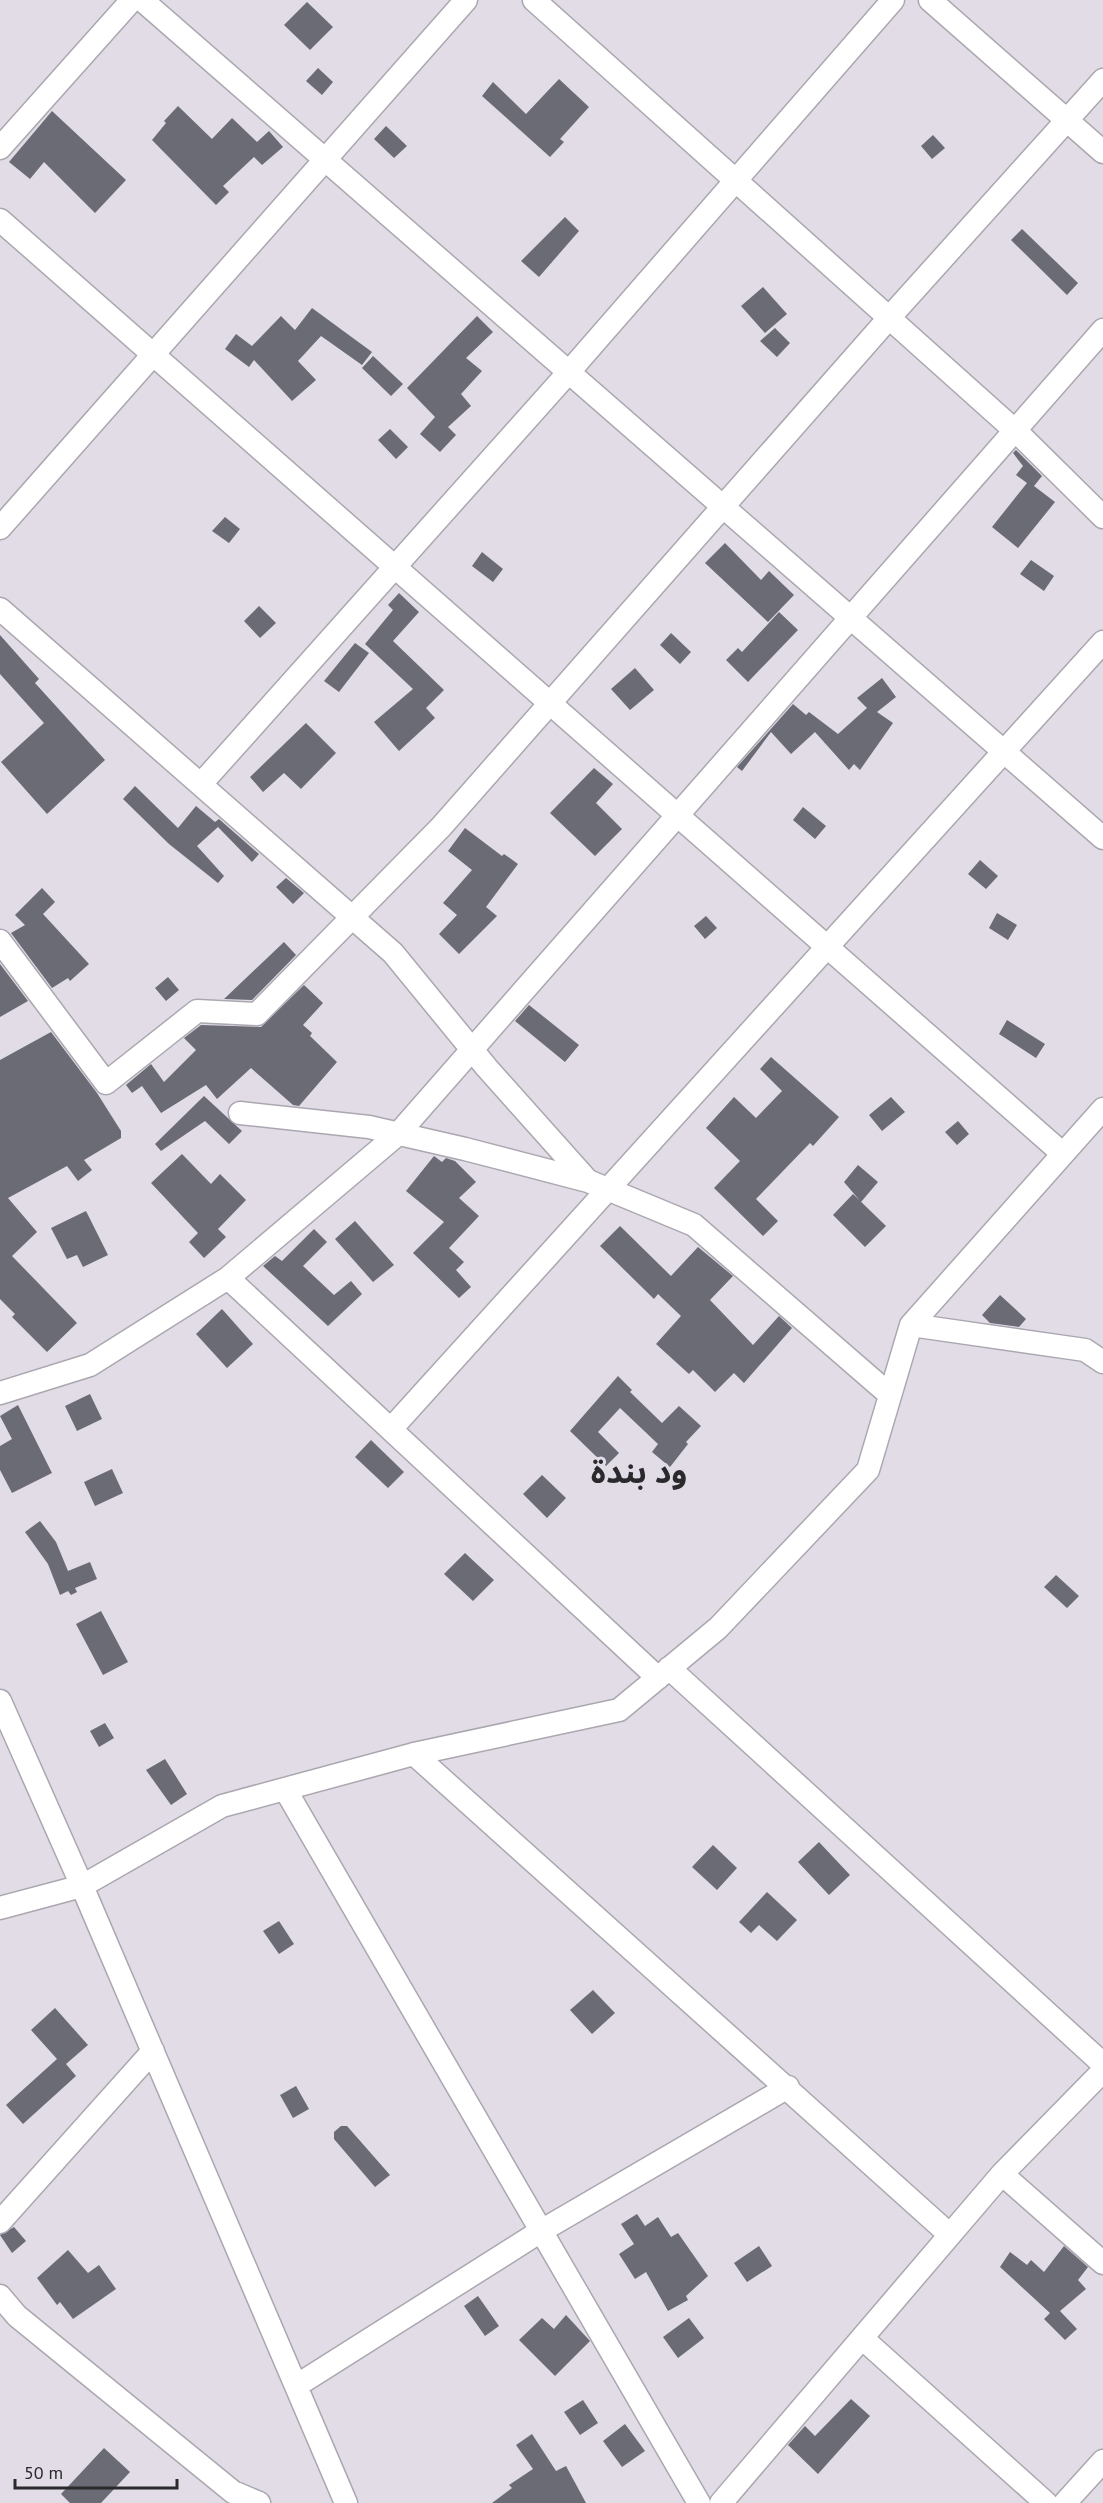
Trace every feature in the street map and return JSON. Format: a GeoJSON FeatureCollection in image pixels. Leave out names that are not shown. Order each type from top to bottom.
{"type":"FeatureCollection","features":[{"type":"Feature","properties":{"kind":"street"},"geometry":{"type":"LineString","coordinates":[[0,148],[132,0]]}},
{"type":"Feature","properties":{"kind":"street"},"geometry":{"type":"LineString","coordinates":[[142,0],[324,161],[1103,837]]}},
{"type":"Feature","properties":{"kind":"street"},"geometry":{"type":"LineString","coordinates":[[0,528],[466,0]]}},
{"type":"Feature","properties":{"kind":"street"},"geometry":{"type":"LineString","coordinates":[[534,0],[1014,429],[1103,516]]}},
{"type":"Feature","properties":{"kind":"street"},"geometry":{"type":"LineString","coordinates":[[201,784],[568,373],[893,0]]}},
{"type":"Feature","properties":{"kind":"street"},"geometry":{"type":"LineString","coordinates":[[930,0],[1103,152]]}},
{"type":"Feature","properties":{"kind":"street"},"geometry":{"type":"LineString","coordinates":[[0,941],[106,1083],[197,1011],[257,1014],[441,827],[890,318],[1103,81]]}},
{"type":"Feature","properties":{"kind":"street"},"geometry":{"type":"LineString","coordinates":[[0,220],[1063,1154]]}},
{"type":"Feature","properties":{"kind":"street"},"geometry":{"type":"LineString","coordinates":[[0,1393],[90,1365],[228,1278],[398,1134],[1103,330]]}},
{"type":"Feature","properties":{"kind":"street"},"geometry":{"type":"LineString","coordinates":[[0,609],[393,953],[472,1049],[598,1186]]}},
{"type":"Feature","properties":{"kind":"street"},"geometry":{"type":"LineString","coordinates":[[391,1429],[598,1186],[828,947],[1103,642]]}},
{"type":"Feature","properties":{"kind":"street"},"geometry":{"type":"LineString","coordinates":[[0,1908],[82,1886],[222,1806],[414,1754],[619,1710],[718,1628],[868,1470],[911,1325],[1103,1109]]}},
{"type":"Feature","properties":{"kind":"street"},"geometry":{"type":"LineString","coordinates":[[240,1113],[369,1127],[398,1134],[598,1186],[694,1225],[890,1395]]}},
{"type":"Feature","properties":{"kind":"street"},"geometry":{"type":"LineString","coordinates":[[228,1278],[391,1429],[1103,2064]]}},
{"type":"Feature","properties":{"kind":"street"},"geometry":{"type":"LineString","coordinates":[[911,1325],[1085,1350],[1103,1362]]}},
{"type":"Feature","properties":{"kind":"street"},"geometry":{"type":"LineString","coordinates":[[0,1701],[82,1886],[346,2503]]}},
{"type":"Feature","properties":{"kind":"street"},"geometry":{"type":"LineString","coordinates":[[414,1754],[788,2087],[950,2235]]}},
{"type":"Feature","properties":{"kind":"street"},"geometry":{"type":"LineString","coordinates":[[285,1789],[699,2503]]}},
{"type":"Feature","properties":{"kind":"street"},"geometry":{"type":"LineString","coordinates":[[0,2222],[153,2051]]}},
{"type":"Feature","properties":{"kind":"street"},"geometry":{"type":"LineString","coordinates":[[721,2503],[1002,2174],[1103,2071]]}},
{"type":"Feature","properties":{"kind":"street"},"geometry":{"type":"LineString","coordinates":[[296,2386],[542,2231],[788,2087]]}},
{"type":"Feature","properties":{"kind":"street"},"geometry":{"type":"LineString","coordinates":[[1002,2174],[1103,2263]]}},
{"type":"Feature","properties":{"kind":"street"},"geometry":{"type":"LineString","coordinates":[[0,2296],[17,2316],[233,2492],[260,2503]]}},
{"type":"Feature","properties":{"kind":"street"},"geometry":{"type":"LineString","coordinates":[[862,2338],[1046,2503]]}},
{"type":"Feature","properties":{"kind":"street"},"geometry":{"type":"LineString","coordinates":[[1065,2503],[1103,2461]]}},
{"type":"Feature","properties":{"kind":"building"},"geometry":{"type":"Polygon","coordinates":[[[307,2],[333,27],[310,50],[284,25],[307,2]]]}},
{"type":"Feature","properties":{"kind":"building"},"geometry":{"type":"Polygon","coordinates":[[[318,68],[333,82],[322,95],[306,81],[318,68]]]}},
{"type":"Feature","properties":{"kind":"building"},"geometry":{"type":"Polygon","coordinates":[[[559,79],[589,107],[560,139],[564,142],[550,157],[482,96],[493,82],[526,114],[559,79]]]}},
{"type":"Feature","properties":{"kind":"building"},"geometry":{"type":"Polygon","coordinates":[[[178,106],[212,139],[232,118],[257,142],[269,131],[283,147],[262,165],[254,157],[223,186],[229,192],[216,205],[152,140],[166,123],[164,121],[178,106]]]}},
{"type":"Feature","properties":{"kind":"building"},"geometry":{"type":"Polygon","coordinates":[[[52,111],[126,180],[95,213],[44,162],[30,179],[9,162],[52,111]]]}},
{"type":"Feature","properties":{"kind":"building"},"geometry":{"type":"Polygon","coordinates":[[[386,126],[407,146],[394,158],[374,139],[386,126]]]}},
{"type":"Feature","properties":{"kind":"building"},"geometry":{"type":"Polygon","coordinates":[[[933,135],[945,148],[932,159],[921,146],[933,135]]]}},
{"type":"Feature","properties":{"kind":"building"},"geometry":{"type":"Polygon","coordinates":[[[565,217],[579,231],[539,277],[521,261],[565,217]]]}},
{"type":"Feature","properties":{"kind":"building"},"geometry":{"type":"Polygon","coordinates":[[[1022,229],[1078,283],[1067,295],[1011,240],[1022,229]]]}},
{"type":"Feature","properties":{"kind":"building"},"geometry":{"type":"Polygon","coordinates":[[[763,287],[787,314],[765,333],[741,306],[763,287]]]}},
{"type":"Feature","properties":{"kind":"building"},"geometry":{"type":"Polygon","coordinates":[[[312,308],[372,352],[362,365],[321,336],[298,361],[316,380],[292,401],[254,360],[249,367],[225,349],[236,334],[252,346],[281,316],[295,330],[312,308]]]}},
{"type":"Feature","properties":{"kind":"building"},"geometry":{"type":"Polygon","coordinates":[[[477,316],[493,332],[466,358],[482,371],[461,394],[471,406],[448,427],[456,435],[440,452],[420,434],[435,417],[407,388],[477,316]]]}},
{"type":"Feature","properties":{"kind":"building"},"geometry":{"type":"Polygon","coordinates":[[[775,328],[790,343],[777,357],[760,341],[775,328]]]}},
{"type":"Feature","properties":{"kind":"building"},"geometry":{"type":"Polygon","coordinates":[[[373,356],[403,384],[391,396],[362,368],[373,356]]]}},
{"type":"Feature","properties":{"kind":"building"},"geometry":{"type":"Polygon","coordinates":[[[390,429],[408,447],[396,459],[378,440],[390,429]]]}},
{"type":"Feature","properties":{"kind":"building"},"geometry":{"type":"Polygon","coordinates":[[[1016,450],[1042,476],[1034,486],[1055,502],[1018,548],[992,527],[1027,483],[1016,475],[1023,466],[1013,453],[1016,450]]]}},
{"type":"Feature","properties":{"kind":"building"},"geometry":{"type":"Polygon","coordinates":[[[225,517],[240,529],[229,543],[212,531],[225,517]]]}},
{"type":"Feature","properties":{"kind":"building"},"geometry":{"type":"Polygon","coordinates":[[[725,543],[761,580],[769,571],[794,595],[768,622],[705,563],[725,543]]]}},
{"type":"Feature","properties":{"kind":"building"},"geometry":{"type":"Polygon","coordinates":[[[482,552],[503,569],[493,582],[472,566],[482,552]]]}},
{"type":"Feature","properties":{"kind":"building"},"geometry":{"type":"Polygon","coordinates":[[[1031,560],[1054,576],[1044,591],[1020,574],[1031,560]]]}},
{"type":"Feature","properties":{"kind":"building"},"geometry":{"type":"Polygon","coordinates":[[[399,593],[419,612],[393,641],[444,690],[426,708],[435,718],[399,751],[374,722],[413,689],[365,644],[393,610],[388,605],[399,593]]]}},
{"type":"Feature","properties":{"kind":"building"},"geometry":{"type":"Polygon","coordinates":[[[259,606],[276,623],[260,638],[244,621],[259,606]]]}},
{"type":"Feature","properties":{"kind":"building"},"geometry":{"type":"Polygon","coordinates":[[[779,612],[798,630],[748,682],[726,660],[738,648],[742,652],[779,612]]]}},
{"type":"Feature","properties":{"kind":"building"},"geometry":{"type":"Polygon","coordinates":[[[671,633],[691,652],[680,664],[660,645],[671,633]]]}},
{"type":"Feature","properties":{"kind":"building"},"geometry":{"type":"Polygon","coordinates":[[[0,635],[39,679],[35,683],[105,760],[47,814],[1,762],[44,723],[0,674],[0,635]]]}},
{"type":"Feature","properties":{"kind":"building"},"geometry":{"type":"Polygon","coordinates":[[[355,643],[369,653],[339,692],[324,681],[355,643]]]}},
{"type":"Feature","properties":{"kind":"building"},"geometry":{"type":"Polygon","coordinates":[[[635,668],[654,690],[630,710],[611,689],[635,668]]]}},
{"type":"Feature","properties":{"kind":"building"},"geometry":{"type":"Polygon","coordinates":[[[882,678],[896,697],[877,712],[893,723],[860,770],[854,764],[849,770],[815,732],[791,754],[771,732],[742,771],[737,767],[793,704],[806,715],[809,712],[838,734],[867,708],[857,698],[882,678]]]}},
{"type":"Feature","properties":{"kind":"building"},"geometry":{"type":"Polygon","coordinates":[[[306,723],[336,753],[301,789],[284,773],[263,792],[250,777],[306,723]]]}},
{"type":"Feature","properties":{"kind":"building"},"geometry":{"type":"Polygon","coordinates":[[[594,768],[613,784],[596,803],[622,829],[595,856],[550,813],[594,768]]]}},
{"type":"Feature","properties":{"kind":"building"},"geometry":{"type":"Polygon","coordinates":[[[135,786],[178,828],[196,806],[215,822],[219,819],[259,854],[252,862],[218,827],[197,846],[224,876],[218,883],[169,844],[123,799],[135,786]]]}},
{"type":"Feature","properties":{"kind":"building"},"geometry":{"type":"Polygon","coordinates":[[[803,807],[826,826],[815,839],[793,820],[803,807]]]}},
{"type":"Feature","properties":{"kind":"building"},"geometry":{"type":"Polygon","coordinates":[[[465,828],[502,856],[504,854],[518,864],[486,907],[497,916],[459,954],[439,934],[457,915],[443,903],[472,870],[448,851],[465,828]]]}},
{"type":"Feature","properties":{"kind":"building"},"geometry":{"type":"Polygon","coordinates":[[[980,860],[998,876],[986,889],[968,874],[980,860]]]}},
{"type":"Feature","properties":{"kind":"building"},"geometry":{"type":"Polygon","coordinates":[[[286,878],[304,893],[293,904],[276,887],[286,878]]]}},
{"type":"Feature","properties":{"kind":"building"},"geometry":{"type":"Polygon","coordinates":[[[42,888],[55,902],[43,914],[89,964],[70,981],[68,978],[52,988],[11,933],[25,925],[15,915],[42,888]]]}},
{"type":"Feature","properties":{"kind":"building"},"geometry":{"type":"Polygon","coordinates":[[[997,913],[1017,925],[1008,940],[989,928],[997,913]]]}},
{"type":"Feature","properties":{"kind":"building"},"geometry":{"type":"Polygon","coordinates":[[[706,916],[717,928],[705,939],[694,926],[706,916]]]}},
{"type":"Feature","properties":{"kind":"building"},"geometry":{"type":"Polygon","coordinates":[[[284,942],[296,955],[252,1000],[224,999],[284,942]]]}},
{"type":"Feature","properties":{"kind":"building"},"geometry":{"type":"Polygon","coordinates":[[[0,964],[28,1001],[0,1017],[0,964]]]}},
{"type":"Feature","properties":{"kind":"building"},"geometry":{"type":"Polygon","coordinates":[[[168,977],[179,990],[166,1001],[155,988],[168,977]]]}},
{"type":"Feature","properties":{"kind":"building"},"geometry":{"type":"Polygon","coordinates":[[[304,985],[323,1003],[303,1025],[312,1033],[310,1036],[337,1062],[299,1106],[293,1105],[251,1068],[217,1099],[206,1085],[161,1113],[142,1086],[132,1093],[126,1085],[151,1064],[164,1082],[196,1050],[184,1038],[201,1025],[261,1027],[304,985]]]}},
{"type":"Feature","properties":{"kind":"building"},"geometry":{"type":"Polygon","coordinates":[[[529,1005],[579,1045],[565,1062],[515,1021],[529,1005]]]}},
{"type":"Feature","properties":{"kind":"building"},"geometry":{"type":"Polygon","coordinates":[[[1007,1020],[1045,1044],[1036,1058],[999,1034],[1007,1020]]]}},
{"type":"Feature","properties":{"kind":"building"},"geometry":{"type":"Polygon","coordinates":[[[51,1032],[97,1093],[121,1131],[121,1138],[84,1160],[92,1170],[78,1181],[67,1166],[8,1198],[37,1232],[12,1256],[77,1323],[47,1352],[12,1317],[15,1314],[0,1299],[0,1060],[51,1032]]]}},
{"type":"Feature","properties":{"kind":"building"},"geometry":{"type":"Polygon","coordinates":[[[771,1057],[839,1117],[813,1146],[810,1143],[756,1199],[778,1221],[763,1236],[714,1188],[740,1161],[706,1128],[734,1097],[756,1118],[782,1091],[760,1069],[771,1057]]]}},
{"type":"Feature","properties":{"kind":"building"},"geometry":{"type":"Polygon","coordinates":[[[204,1096],[242,1131],[229,1144],[205,1121],[161,1151],[155,1144],[204,1096]]]}},
{"type":"Feature","properties":{"kind":"building"},"geometry":{"type":"Polygon","coordinates":[[[891,1097],[905,1112],[882,1131],[869,1115],[891,1097]]]}},
{"type":"Feature","properties":{"kind":"building"},"geometry":{"type":"Polygon","coordinates":[[[958,1121],[969,1134],[957,1145],[945,1132],[958,1121]]]}},
{"type":"Feature","properties":{"kind":"building"},"geometry":{"type":"Polygon","coordinates":[[[182,1154],[211,1184],[220,1174],[246,1200],[218,1229],[226,1237],[204,1258],[189,1242],[198,1233],[151,1183],[182,1154]]]}},
{"type":"Feature","properties":{"kind":"building"},"geometry":{"type":"Polygon","coordinates":[[[434,1156],[442,1162],[446,1158],[455,1161],[476,1182],[459,1198],[479,1216],[449,1248],[464,1262],[456,1270],[471,1287],[459,1298],[413,1253],[444,1222],[406,1191],[434,1156]]]}},
{"type":"Feature","properties":{"kind":"building"},"geometry":{"type":"Polygon","coordinates":[[[858,1165],[878,1182],[861,1202],[844,1182],[858,1165]]]}},
{"type":"Feature","properties":{"kind":"building"},"geometry":{"type":"Polygon","coordinates":[[[853,1194],[886,1226],[865,1247],[833,1215],[853,1194]]]}},
{"type":"Feature","properties":{"kind":"building"},"geometry":{"type":"Polygon","coordinates":[[[86,1211],[108,1255],[83,1267],[77,1255],[67,1259],[51,1228],[86,1211]]]}},
{"type":"Feature","properties":{"kind":"building"},"geometry":{"type":"Polygon","coordinates":[[[355,1221],[394,1265],[373,1282],[335,1239],[355,1221]]]}},
{"type":"Feature","properties":{"kind":"building"},"geometry":{"type":"Polygon","coordinates":[[[620,1226],[671,1276],[698,1247],[733,1276],[710,1300],[753,1345],[779,1316],[792,1328],[744,1383],[734,1373],[715,1392],[693,1370],[689,1374],[656,1344],[681,1316],[658,1294],[654,1299],[600,1246],[620,1226]]]}},
{"type":"Feature","properties":{"kind":"building"},"geometry":{"type":"Polygon","coordinates":[[[314,1229],[327,1242],[303,1266],[334,1295],[351,1281],[362,1294],[328,1326],[263,1266],[275,1256],[282,1261],[314,1229]]]}},
{"type":"Feature","properties":{"kind":"building"},"geometry":{"type":"Polygon","coordinates":[[[1000,1295],[1026,1319],[1019,1327],[990,1323],[982,1315],[1000,1295]]]}},
{"type":"Feature","properties":{"kind":"building"},"geometry":{"type":"Polygon","coordinates":[[[222,1309],[253,1344],[227,1368],[196,1334],[222,1309]]]}},
{"type":"Feature","properties":{"kind":"building"},"geometry":{"type":"Polygon","coordinates":[[[618,1376],[632,1390],[630,1392],[662,1423],[679,1406],[701,1426],[686,1442],[688,1444],[670,1467],[652,1452],[658,1444],[620,1408],[598,1432],[619,1453],[606,1466],[570,1431],[618,1376]]]}},
{"type":"Feature","properties":{"kind":"building"},"geometry":{"type":"Polygon","coordinates":[[[90,1394],[102,1419],[77,1431],[65,1406],[90,1394]]]}},
{"type":"Feature","properties":{"kind":"building"},"geometry":{"type":"Polygon","coordinates":[[[18,1405],[52,1473],[12,1493],[0,1470],[0,1446],[12,1439],[0,1416],[18,1405]]]}},
{"type":"Feature","properties":{"kind":"building"},"geometry":{"type":"Polygon","coordinates":[[[371,1440],[404,1472],[388,1488],[355,1457],[371,1440]]]}},
{"type":"Feature","properties":{"kind":"building"},"geometry":{"type":"Polygon","coordinates":[[[112,1469],[123,1493],[95,1506],[84,1482],[112,1469]]]}},
{"type":"Feature","properties":{"kind":"building"},"geometry":{"type":"Polygon","coordinates":[[[542,1475],[566,1498],[547,1518],[523,1494],[542,1475]]]}},
{"type":"Feature","properties":{"kind":"building"},"geometry":{"type":"Polygon","coordinates":[[[40,1521],[56,1542],[68,1571],[90,1562],[97,1579],[75,1588],[77,1592],[71,1595],[68,1591],[60,1595],[48,1564],[25,1532],[40,1521]]]}},
{"type":"Feature","properties":{"kind":"building"},"geometry":{"type":"Polygon","coordinates":[[[465,1553],[494,1580],[473,1601],[444,1574],[465,1553]]]}},
{"type":"Feature","properties":{"kind":"building"},"geometry":{"type":"Polygon","coordinates":[[[1056,1575],[1079,1596],[1067,1608],[1044,1587],[1056,1575]]]}},
{"type":"Feature","properties":{"kind":"building"},"geometry":{"type":"Polygon","coordinates":[[[101,1611],[128,1662],[103,1675],[76,1624],[101,1611]]]}},
{"type":"Feature","properties":{"kind":"building"},"geometry":{"type":"Polygon","coordinates":[[[105,1723],[114,1738],[99,1747],[90,1731],[105,1723]]]}},
{"type":"Feature","properties":{"kind":"building"},"geometry":{"type":"Polygon","coordinates":[[[165,1759],[187,1794],[171,1805],[146,1770],[165,1759]]]}},
{"type":"Feature","properties":{"kind":"building"},"geometry":{"type":"Polygon","coordinates":[[[819,1842],[850,1875],[829,1895],[798,1862],[819,1842]]]}},
{"type":"Feature","properties":{"kind":"building"},"geometry":{"type":"Polygon","coordinates":[[[713,1845],[737,1868],[717,1890],[692,1867],[713,1845]]]}},
{"type":"Feature","properties":{"kind":"building"},"geometry":{"type":"Polygon","coordinates":[[[767,1892],[797,1920],[777,1941],[759,1925],[751,1933],[739,1922],[767,1892]]]}},
{"type":"Feature","properties":{"kind":"building"},"geometry":{"type":"Polygon","coordinates":[[[279,1921],[294,1944],[279,1954],[263,1931],[279,1921]]]}},
{"type":"Feature","properties":{"kind":"building"},"geometry":{"type":"Polygon","coordinates":[[[593,1990],[615,2013],[592,2034],[570,2010],[593,1990]]]}},
{"type":"Feature","properties":{"kind":"building"},"geometry":{"type":"Polygon","coordinates":[[[55,2008],[88,2045],[66,2064],[76,2076],[23,2124],[6,2105],[57,2059],[31,2030],[55,2008]]]}},
{"type":"Feature","properties":{"kind":"building"},"geometry":{"type":"Polygon","coordinates":[[[296,2086],[309,2109],[293,2118],[280,2095],[296,2086]]]}},
{"type":"Feature","properties":{"kind":"building"},"geometry":{"type":"Polygon","coordinates":[[[341,2126],[347,2126],[390,2175],[375,2187],[334,2139],[334,2132],[341,2126]]]}},
{"type":"Feature","properties":{"kind":"building"},"geometry":{"type":"Polygon","coordinates":[[[637,2214],[645,2226],[658,2217],[671,2237],[678,2233],[708,2276],[686,2296],[688,2300],[668,2311],[646,2272],[635,2279],[619,2254],[634,2244],[621,2224],[637,2214]]]}},
{"type":"Feature","properties":{"kind":"building"},"geometry":{"type":"Polygon","coordinates":[[[14,2227],[26,2241],[12,2253],[0,2235],[14,2227]]]}},
{"type":"Feature","properties":{"kind":"building"},"geometry":{"type":"Polygon","coordinates":[[[759,2246],[772,2266],[747,2282],[734,2263],[759,2246]]]}},
{"type":"Feature","properties":{"kind":"building"},"geometry":{"type":"Polygon","coordinates":[[[1064,2246],[1088,2267],[1078,2280],[1086,2289],[1060,2311],[1077,2329],[1065,2340],[1044,2319],[1050,2313],[1000,2267],[1010,2252],[1027,2265],[1031,2260],[1044,2272],[1064,2246]]]}},
{"type":"Feature","properties":{"kind":"building"},"geometry":{"type":"Polygon","coordinates":[[[68,2250],[88,2273],[99,2265],[116,2289],[73,2319],[60,2302],[57,2305],[37,2278],[68,2250]]]}},
{"type":"Feature","properties":{"kind":"building"},"geometry":{"type":"Polygon","coordinates":[[[478,2296],[499,2326],[485,2336],[464,2306],[478,2296]]]}},
{"type":"Feature","properties":{"kind":"building"},"geometry":{"type":"Polygon","coordinates":[[[566,2315],[590,2341],[555,2376],[519,2340],[542,2318],[554,2329],[566,2315]]]}},
{"type":"Feature","properties":{"kind":"building"},"geometry":{"type":"Polygon","coordinates":[[[689,2318],[704,2338],[678,2358],[663,2337],[689,2318]]]}},
{"type":"Feature","properties":{"kind":"building"},"geometry":{"type":"Polygon","coordinates":[[[851,2399],[870,2416],[818,2474],[788,2445],[805,2426],[815,2436],[851,2399]]]}},
{"type":"Feature","properties":{"kind":"building"},"geometry":{"type":"Polygon","coordinates":[[[583,2400],[598,2423],[580,2435],[564,2412],[583,2400]]]}},
{"type":"Feature","properties":{"kind":"building"},"geometry":{"type":"Polygon","coordinates":[[[625,2424],[645,2451],[622,2467],[603,2441],[625,2424]]]}},
{"type":"Feature","properties":{"kind":"building"},"geometry":{"type":"Polygon","coordinates":[[[532,2434],[556,2471],[566,2466],[586,2503],[492,2503],[512,2488],[509,2485],[533,2469],[516,2445],[532,2434]]]}},
{"type":"Feature","properties":{"kind":"building"},"geometry":{"type":"Polygon","coordinates":[[[104,2448],[130,2472],[101,2503],[70,2503],[61,2494],[104,2448]]]}},
{"type":"Feature","properties":{"kind":"district","name":"ود بندة"},"geometry":{"type":"Point","coordinates":[639,1472]}}]}
